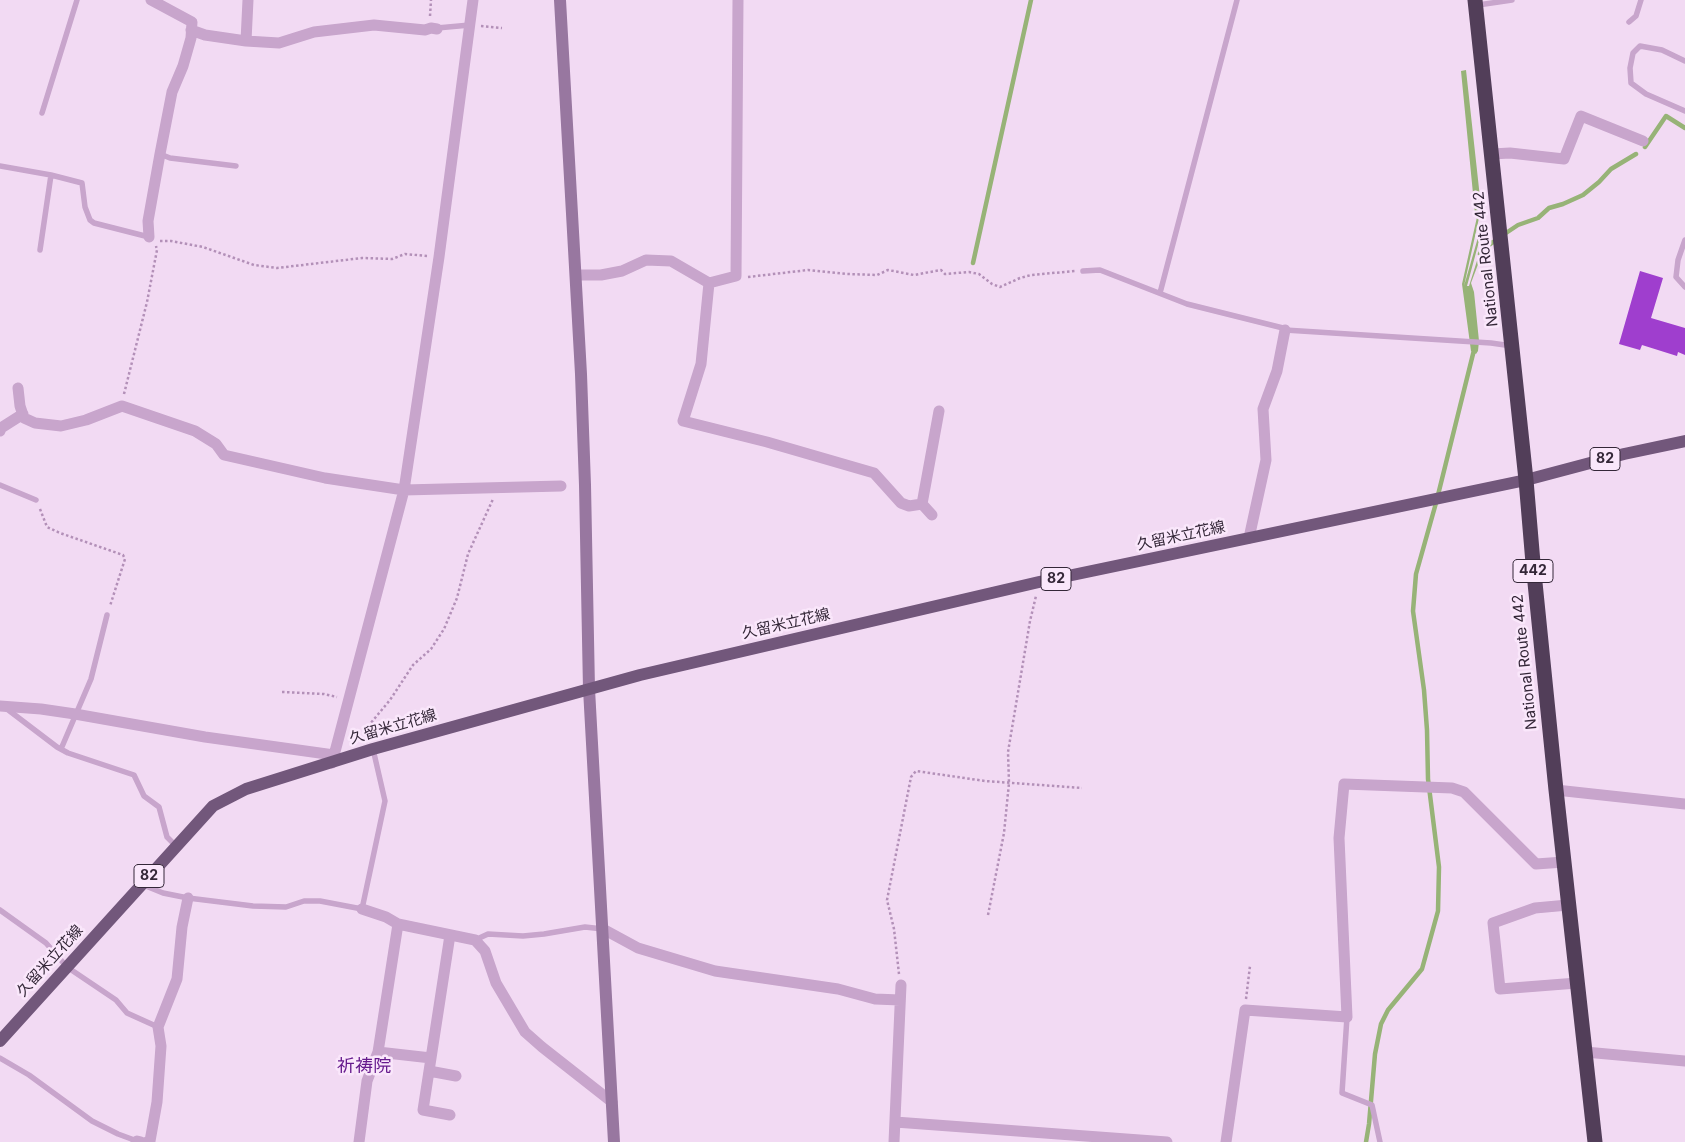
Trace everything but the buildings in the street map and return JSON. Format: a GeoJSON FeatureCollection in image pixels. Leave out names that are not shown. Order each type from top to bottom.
{"type":"FeatureCollection","features":[{"type":"Feature","properties":{"kind":"highway","name":"National Route 442"},"geometry":{"type":"LineString","coordinates":[[1476,3],[1526,480],[1532,563],[1595,1142]]}},
{"type":"Feature","properties":{"kind":"main road","name":"久留米立花線"},"geometry":{"type":"LineString","coordinates":[[0,1041],[213,806],[246,790],[334,759],[640,674],[1040,582],[1526,480],[1624,454],[1685,441]]}},
{"type":"Feature","properties":{"kind":"street"},"geometry":{"type":"LineString","coordinates":[[149,237],[148,221],[172,92],[183,66],[191,38],[192,22],[151,0]]}},
{"type":"Feature","properties":{"kind":"street"},"geometry":{"type":"LineString","coordinates":[[246,41],[248,0]]}},
{"type":"Feature","properties":{"kind":"street"},"geometry":{"type":"LineString","coordinates":[[2,706],[75,714],[334,759],[404,490],[439,257],[473,0]]}},
{"type":"Feature","properties":{"kind":"street"},"geometry":{"type":"LineString","coordinates":[[560,0],[576,276],[585,476],[589,689],[614,1142]]}},
{"type":"Feature","properties":{"kind":"street"},"geometry":{"type":"LineString","coordinates":[[576,276],[601,275],[622,271],[646,260],[671,261],[709,283],[736,276],[738,0]]}},
{"type":"Feature","properties":{"kind":"street"},"geometry":{"type":"LineString","coordinates":[[191,30],[206,35],[246,41],[279,43],[314,32],[374,25],[425,30],[437,28]]}},
{"type":"Feature","properties":{"kind":"street"},"geometry":{"type":"LineString","coordinates":[[1492,154],[1510,152],[1564,159],[1581,116],[1643,141]]}},
{"type":"Feature","properties":{"kind":"street"},"geometry":{"type":"LineString","coordinates":[[709,283],[701,364],[683,421],[767,442],[874,473],[901,503],[909,506],[922,504]]}},
{"type":"Feature","properties":{"kind":"street"},"geometry":{"type":"LineString","coordinates":[[1250,538],[1266,460],[1263,409],[1277,371],[1286,330]]}},
{"type":"Feature","properties":{"kind":"street"},"geometry":{"type":"LineString","coordinates":[[18,388],[20,406],[24,418],[35,423],[61,426],[86,420],[122,406],[195,431],[216,444],[224,455],[325,478],[404,490],[561,486]]}},
{"type":"Feature","properties":{"kind":"street"},"geometry":{"type":"LineString","coordinates":[[922,504],[939,411]]}},
{"type":"Feature","properties":{"kind":"street"},"geometry":{"type":"LineString","coordinates":[[0,431],[1,428],[23,414]]}},
{"type":"Feature","properties":{"kind":"street"},"geometry":{"type":"LineString","coordinates":[[922,504],[932,515]]}},
{"type":"Feature","properties":{"kind":"street"},"geometry":{"type":"LineString","coordinates":[[1226,1142],[1245,1010],[1347,1017],[1339,838],[1344,784],[1452,788],[1464,792],[1536,864],[1564,862]]}},
{"type":"Feature","properties":{"kind":"street"},"geometry":{"type":"LineString","coordinates":[[1556,790],[1685,804]]}},
{"type":"Feature","properties":{"kind":"street"},"geometry":{"type":"LineString","coordinates":[[144,1142],[157,1102],[161,1046],[158,1027],[177,978],[182,928],[188,898]]}},
{"type":"Feature","properties":{"kind":"street"},"geometry":{"type":"LineString","coordinates":[[1568,905],[1535,908],[1493,923],[1500,989],[1577,984]]}},
{"type":"Feature","properties":{"kind":"street"},"geometry":{"type":"LineString","coordinates":[[362,909],[386,917],[398,924],[475,940],[485,951],[496,983],[525,1032],[612,1102]]}},
{"type":"Feature","properties":{"kind":"street"},"geometry":{"type":"LineString","coordinates":[[359,1142],[367,1081],[378,1052],[398,924]]}},
{"type":"Feature","properties":{"kind":"street"},"geometry":{"type":"LineString","coordinates":[[603,929],[638,948],[715,971],[838,989],[875,999],[900,1000]]}},
{"type":"Feature","properties":{"kind":"street"},"geometry":{"type":"LineString","coordinates":[[450,935],[423,1110],[450,1115]]}},
{"type":"Feature","properties":{"kind":"street"},"geometry":{"type":"LineString","coordinates":[[894,1142],[900,985]]}},
{"type":"Feature","properties":{"kind":"street"},"geometry":{"type":"LineString","coordinates":[[378,1052],[431,1058]]}},
{"type":"Feature","properties":{"kind":"street"},"geometry":{"type":"LineString","coordinates":[[1585,1052],[1685,1061]]}},
{"type":"Feature","properties":{"kind":"street"},"geometry":{"type":"LineString","coordinates":[[429,1071],[456,1076]]}},
{"type":"Feature","properties":{"kind":"street"},"geometry":{"type":"LineString","coordinates":[[895,1122],[1167,1142]]}},
{"type":"Feature","properties":{"kind":"lane"},"geometry":{"type":"LineString","coordinates":[[42,113],[77,0]]}},
{"type":"Feature","properties":{"kind":"lane"},"geometry":{"type":"LineString","coordinates":[[1160,293],[1236,0]]}},
{"type":"Feature","properties":{"kind":"lane"},"geometry":{"type":"LineString","coordinates":[[1476,3],[1512,0]]}},
{"type":"Feature","properties":{"kind":"lane"},"geometry":{"type":"LineString","coordinates":[[1629,22],[1636,16],[1642,0]]}},
{"type":"Feature","properties":{"kind":"lane"},"geometry":{"type":"LineString","coordinates":[[437,28],[470,25]]}},
{"type":"Feature","properties":{"kind":"lane"},"geometry":{"type":"LineString","coordinates":[[1685,61],[1662,50],[1640,46],[1633,53],[1630,68],[1631,83],[1646,94],[1685,111]]}},
{"type":"Feature","properties":{"kind":"lane"},"geometry":{"type":"LineString","coordinates":[[160,154],[170,158],[236,166]]}},
{"type":"Feature","properties":{"kind":"lane"},"geometry":{"type":"LineString","coordinates":[[0,166],[82,183],[85,207],[90,220],[94,223],[149,237]]}},
{"type":"Feature","properties":{"kind":"lane"},"geometry":{"type":"LineString","coordinates":[[40,250],[50,175]]}},
{"type":"Feature","properties":{"kind":"lane"},"geometry":{"type":"LineString","coordinates":[[1685,240],[1678,260],[1676,277],[1685,287]]}},
{"type":"Feature","properties":{"kind":"lane"},"geometry":{"type":"LineString","coordinates":[[1082,271],[1100,270],[1187,304],[1286,330],[1491,343],[1512,346]]}},
{"type":"Feature","properties":{"kind":"lane"},"geometry":{"type":"LineString","coordinates":[[0,485],[36,500]]}},
{"type":"Feature","properties":{"kind":"lane"},"geometry":{"type":"LineString","coordinates":[[61,749],[91,679],[107,615]]}},
{"type":"Feature","properties":{"kind":"lane"},"geometry":{"type":"LineString","coordinates":[[2,706],[68,753],[134,774],[144,796],[159,808],[167,837],[176,846]]}},
{"type":"Feature","properties":{"kind":"lane"},"geometry":{"type":"LineString","coordinates":[[141,884],[163,893],[188,898],[253,906],[286,907],[304,901],[320,901],[362,909],[385,802],[373,749]]}},
{"type":"Feature","properties":{"kind":"lane"},"geometry":{"type":"LineString","coordinates":[[0,910],[46,943],[67,967],[116,1000],[127,1013],[158,1027]]}},
{"type":"Feature","properties":{"kind":"lane"},"geometry":{"type":"LineString","coordinates":[[475,940],[488,934],[523,936],[585,927],[603,929]]}},
{"type":"Feature","properties":{"kind":"lane"},"geometry":{"type":"LineString","coordinates":[[1347,1017],[1342,1093],[1372,1105],[1380,1142]]}},
{"type":"Feature","properties":{"kind":"lane"},"geometry":{"type":"LineString","coordinates":[[0,1058],[29,1075],[92,1121],[118,1134],[144,1142]]}},
{"type":"Feature","properties":{"kind":"path"},"geometry":{"type":"LineString","coordinates":[[470,25],[502,28]]}},
{"type":"Feature","properties":{"kind":"path"},"geometry":{"type":"LineString","coordinates":[[122,406],[147,302],[157,250],[154,242],[171,241],[203,247],[254,265],[277,268],[362,258],[392,259],[405,254],[439,257]]}},
{"type":"Feature","properties":{"kind":"path"},"geometry":{"type":"LineString","coordinates":[[736,276],[746,277],[808,270],[877,275],[888,270],[914,275],[941,270],[945,274],[969,272],[980,274],[992,284],[1000,287],[1031,275],[1082,271]]}},
{"type":"Feature","properties":{"kind":"path"},"geometry":{"type":"LineString","coordinates":[[373,749],[370,724],[390,700],[413,665],[431,649],[444,629],[456,598],[468,554],[489,511],[497,488]]}},
{"type":"Feature","properties":{"kind":"path"},"geometry":{"type":"LineString","coordinates":[[36,500],[47,527],[123,555],[125,559],[107,615]]}},
{"type":"Feature","properties":{"kind":"path"},"geometry":{"type":"LineString","coordinates":[[988,915],[1004,832],[1008,752],[1030,621],[1040,582]]}},
{"type":"Feature","properties":{"kind":"path"},"geometry":{"type":"LineString","coordinates":[[282,692],[324,694],[348,701]]}},
{"type":"Feature","properties":{"kind":"path"},"geometry":{"type":"LineString","coordinates":[[900,985],[894,929],[886,900],[911,777],[916,771],[985,781],[1082,788]]}},
{"type":"Feature","properties":{"kind":"path"},"geometry":{"type":"LineString","coordinates":[[1245,1010],[1250,966]]}},
{"type":"Feature","properties":{"kind":"shaded area"},"geometry":{"type":"Polygon","coordinates":[[[1466,70],[1482,216],[1479,218],[1464,286],[1479,234],[1481,234],[1467,286],[1469,286],[1482,245],[1483,251],[1471,283],[1474,292],[1479,341],[1476,354],[1471,351],[1462,284],[1477,217],[1475,214],[1461,71],[1466,70]]]}},
{"type":"Feature","properties":{"kind":"waterway"},"geometry":{"type":"LineString","coordinates":[[973,263],[1031,0]]}},
{"type":"Feature","properties":{"kind":"waterway"},"geometry":{"type":"LineString","coordinates":[[1645,147],[1666,116],[1685,128]]}},
{"type":"Feature","properties":{"kind":"waterway"},"geometry":{"type":"LineString","coordinates":[[1503,235],[1518,225],[1538,218],[1549,208],[1583,195],[1611,169],[1636,154]]}},
{"type":"Feature","properties":{"kind":"waterway"},"geometry":{"type":"LineString","coordinates":[[1480,254],[1482,250],[1496,240]]}},
{"type":"Feature","properties":{"kind":"waterway"},"geometry":{"type":"LineString","coordinates":[[1366,1142],[1375,1054],[1381,1024],[1388,1010],[1422,969],[1438,911],[1439,867],[1428,779],[1424,690],[1413,611],[1416,574],[1436,503],[1474,350]]}},
{"type":"Feature","properties":{"kind":"district","name":"祈祷院"},"geometry":{"type":"Point","coordinates":[364,1067]}}]}
